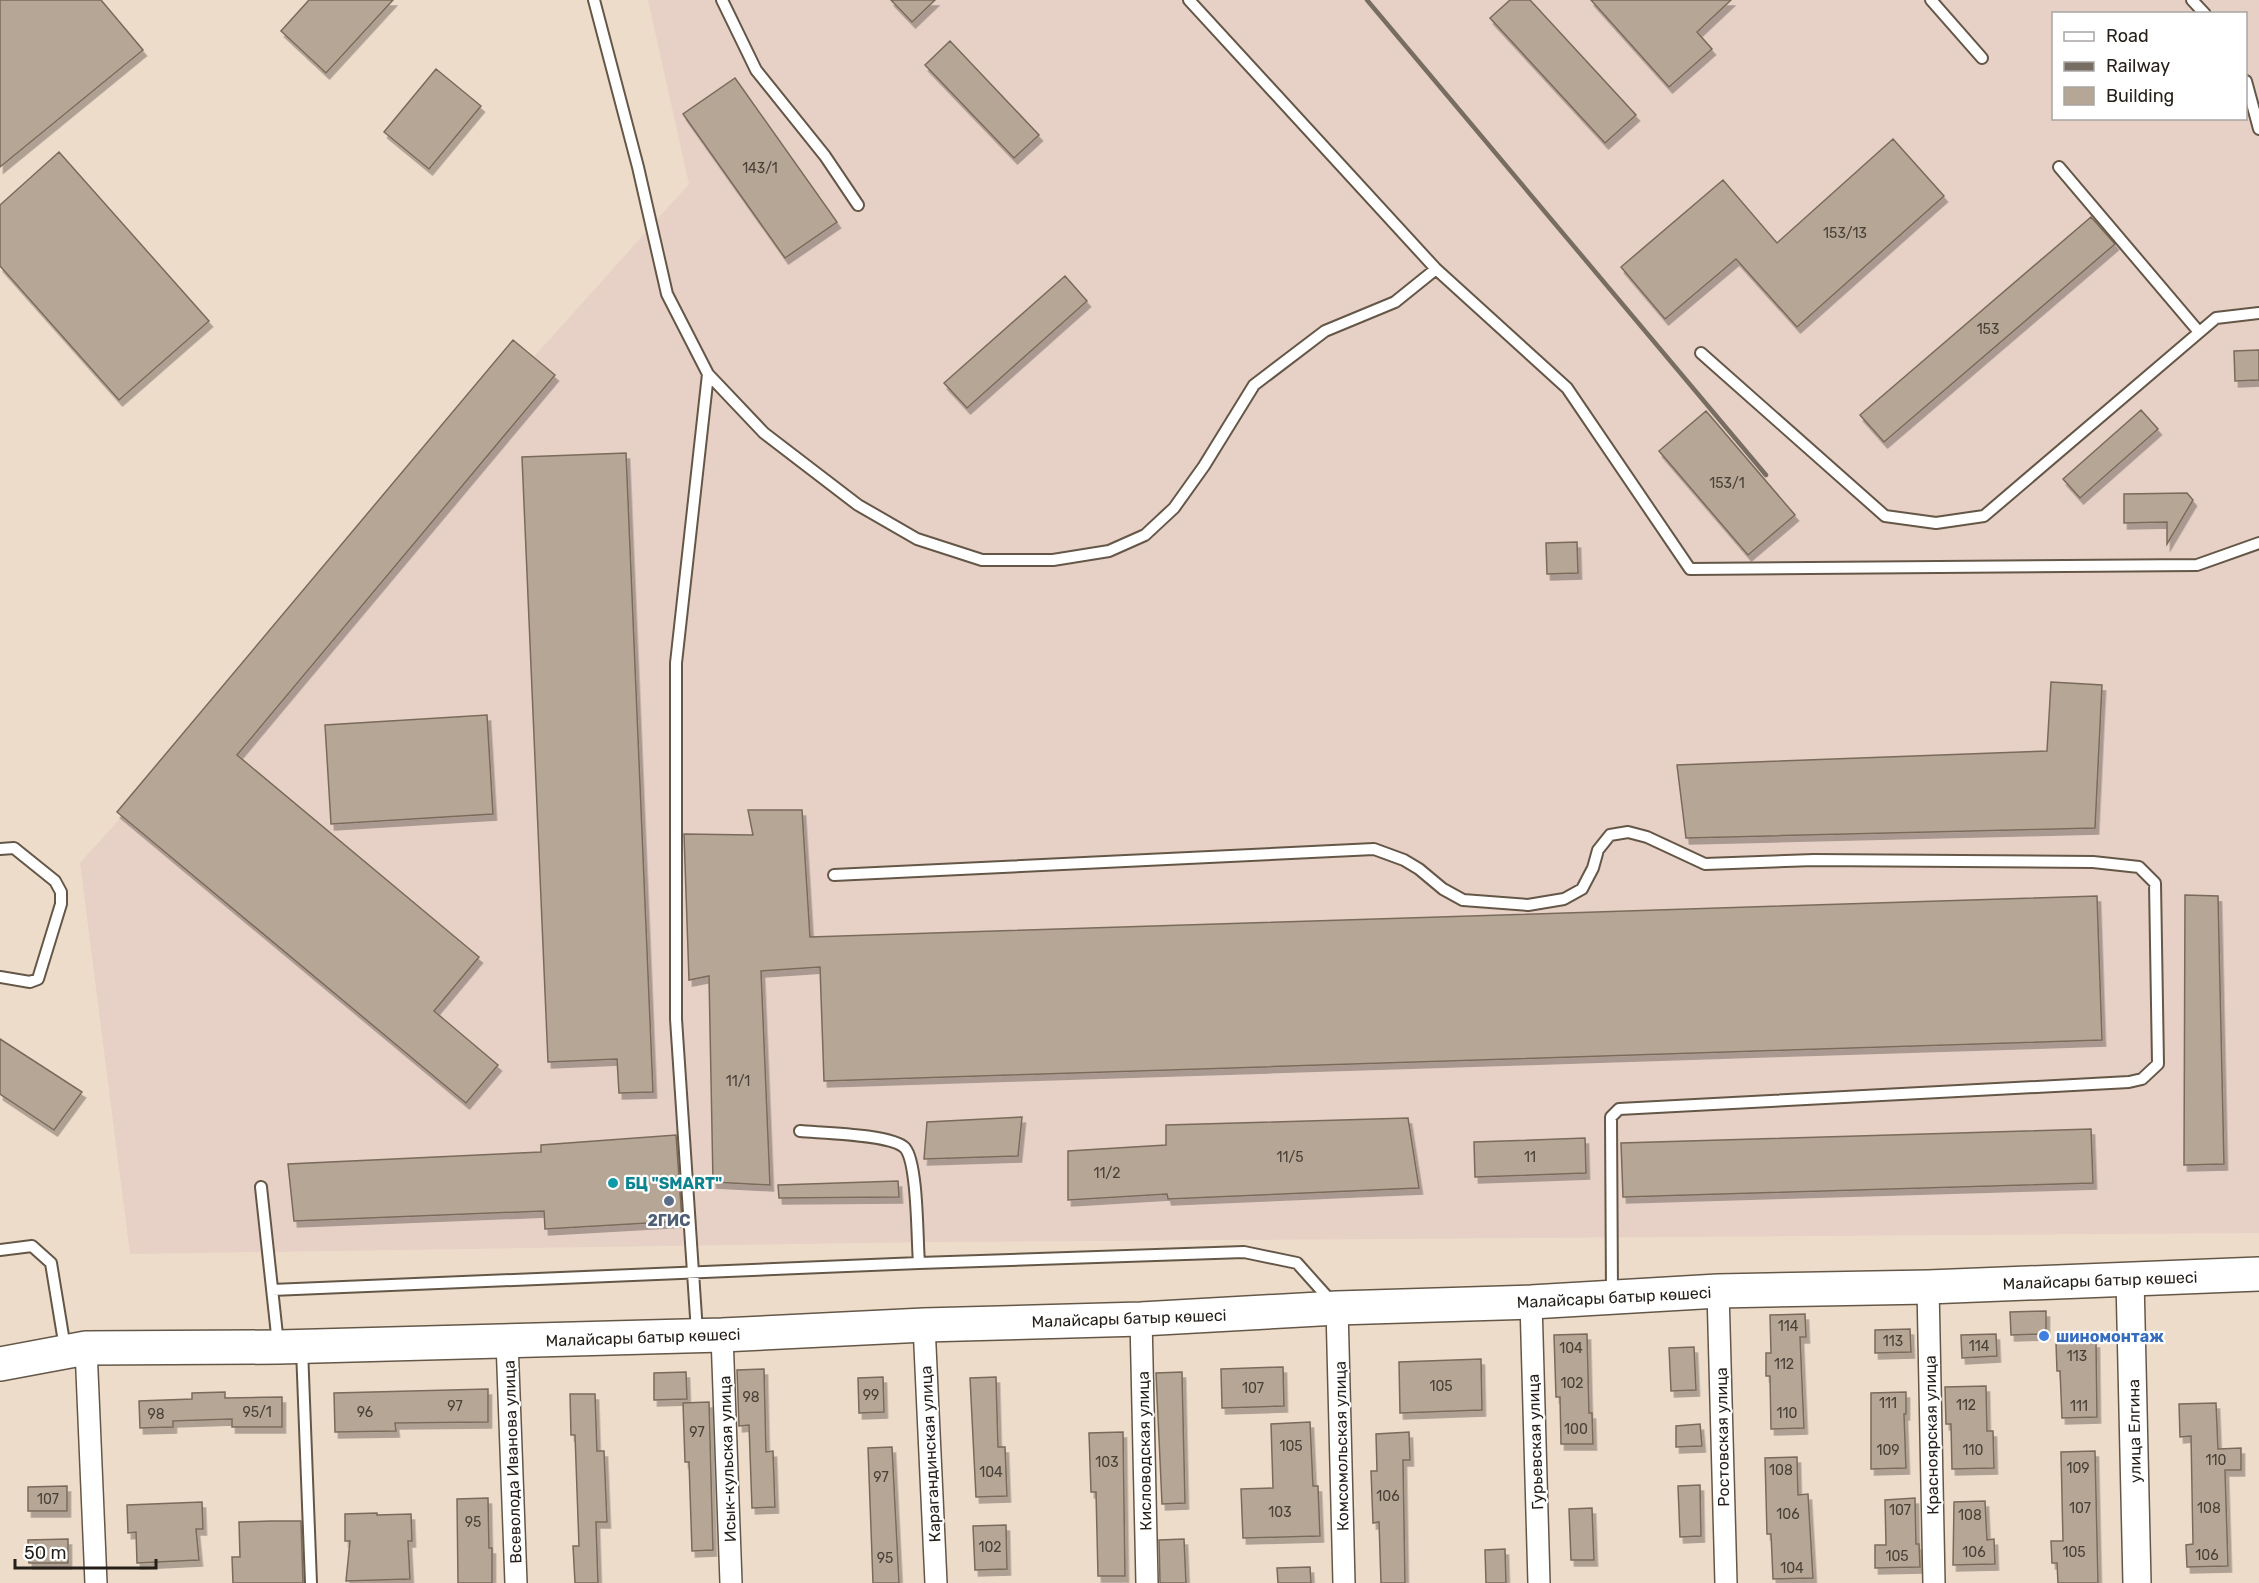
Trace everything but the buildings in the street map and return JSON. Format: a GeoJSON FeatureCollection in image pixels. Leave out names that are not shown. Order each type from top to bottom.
{"type":"FeatureCollection","features":[{"type":"Feature","properties":{"kind":"main road","name":"Малайсары батыр көшесі"},"geometry":{"type":"LineString","coordinates":[[0,1364],[75,1350],[290,1347],[709,1335],[924,1325],[1142,1319],[1337,1308],[1531,1302],[1718,1291],[1928,1287],[2259,1274]]}},
{"type":"Feature","properties":{"kind":"street","name":"улица Елгина"},"geometry":{"type":"LineString","coordinates":[[2130,1279],[2138,1583]]}},
{"type":"Feature","properties":{"kind":"street","name":"Красноярская улица"},"geometry":{"type":"LineString","coordinates":[[1928,1287],[1934,1583]]}},
{"type":"Feature","properties":{"kind":"street","name":"Ростовская улица"},"geometry":{"type":"LineString","coordinates":[[1718,1291],[1726,1583]]}},
{"type":"Feature","properties":{"kind":"street","name":"Гурьевская улица"},"geometry":{"type":"LineString","coordinates":[[1531,1302],[1539,1583]]}},
{"type":"Feature","properties":{"kind":"street","name":"Комсомольская улица"},"geometry":{"type":"LineString","coordinates":[[1337,1308],[1344,1583]]}},
{"type":"Feature","properties":{"kind":"street","name":"Кисловодская улица"},"geometry":{"type":"LineString","coordinates":[[1142,1319],[1148,1583]]}},
{"type":"Feature","properties":{"kind":"street","name":"Карагандинская улица"},"geometry":{"type":"LineString","coordinates":[[924,1325],[936,1583]]}},
{"type":"Feature","properties":{"kind":"street","name":"Исык-кульская улица"},"geometry":{"type":"LineString","coordinates":[[709,1335],[731,1583]]}},
{"type":"Feature","properties":{"kind":"street","name":"Всеволода Иванова улица"},"geometry":{"type":"LineString","coordinates":[[507,1341],[516,1583]]}},
{"type":"Feature","properties":{"kind":"street"},"geometry":{"type":"LineString","coordinates":[[75,1350],[96,1583]]}},
{"type":"Feature","properties":{"kind":"lane"},"geometry":{"type":"LineString","coordinates":[[594,0],[638,167],[667,294],[708,374],[764,433],[858,505],[917,539],[982,560],[1053,560],[1109,551],[1145,535],[1174,508],[1204,466],[1254,385],[1325,331],[1395,303],[1436,268]]}},
{"type":"Feature","properties":{"kind":"lane"},"geometry":{"type":"LineString","coordinates":[[722,0],[756,70],[825,156],[858,205]]}},
{"type":"Feature","properties":{"kind":"lane"},"geometry":{"type":"LineString","coordinates":[[1188,0],[1436,268],[1567,388],[1690,568],[2197,565],[2259,543]]}},
{"type":"Feature","properties":{"kind":"lane"},"geometry":{"type":"LineString","coordinates":[[1931,0],[1982,58]]}},
{"type":"Feature","properties":{"kind":"lane"},"geometry":{"type":"LineString","coordinates":[[2192,0],[2203,12]]}},
{"type":"Feature","properties":{"kind":"lane"},"geometry":{"type":"LineString","coordinates":[[2247,85],[2259,129]]}},
{"type":"Feature","properties":{"kind":"lane"},"geometry":{"type":"LineString","coordinates":[[2059,167],[2199,332]]}},
{"type":"Feature","properties":{"kind":"lane"},"geometry":{"type":"LineString","coordinates":[[1701,353],[1886,516],[1936,523],[1984,516],[2216,318],[2259,313]]}},
{"type":"Feature","properties":{"kind":"lane"},"geometry":{"type":"LineString","coordinates":[[708,374],[676,663],[676,1019],[693,1273],[709,1335]]}},
{"type":"Feature","properties":{"kind":"lane"},"geometry":{"type":"LineString","coordinates":[[834,875],[1374,849],[1404,860],[1443,889],[1463,900],[1528,905],[1564,898],[1582,889],[1593,868],[1598,850],[1610,835],[1628,832],[1647,837],[1705,864],[1814,860],[2093,861],[2139,867],[2155,883],[2158,1064],[2142,1078],[2117,1083],[1619,1109],[1611,1117],[1612,1297]]}},
{"type":"Feature","properties":{"kind":"lane"},"geometry":{"type":"LineString","coordinates":[[0,849],[14,848],[56,881],[61,892],[61,904],[38,979],[30,982],[0,977]]}},
{"type":"Feature","properties":{"kind":"lane"},"geometry":{"type":"LineString","coordinates":[[800,1131],[885,1138],[904,1148],[913,1164],[919,1263]]}},
{"type":"Feature","properties":{"kind":"lane"},"geometry":{"type":"LineString","coordinates":[[261,1187],[272,1290],[290,1347],[311,1583]]}},
{"type":"Feature","properties":{"kind":"lane"},"geometry":{"type":"LineString","coordinates":[[0,1250],[32,1246],[51,1263],[75,1350]]}},
{"type":"Feature","properties":{"kind":"lane"},"geometry":{"type":"LineString","coordinates":[[272,1290],[1244,1252],[1297,1263],[1337,1308]]}},
{"type":"Feature","properties":{"kind":"shaded area"},"geometry":{"type":"Polygon","coordinates":[[[648,0],[2259,0],[2259,1233],[928,1242],[130,1254],[80,863],[689,184],[648,0]]]}},
{"type":"Feature","properties":{"kind":"railway"},"geometry":{"type":"LineString","coordinates":[[1367,0],[1766,475]]}},
{"type":"Feature","properties":{"kind":"place","name":"БЦ \"SMART\""},"geometry":{"type":"Point","coordinates":[613,1183]}},
{"type":"Feature","properties":{"kind":"place","name":"2ГИС"},"geometry":{"type":"Point","coordinates":[669,1201]}},
{"type":"Feature","properties":{"kind":"place","name":"шиномонтаж"},"geometry":{"type":"Point","coordinates":[2044,1336]}}]}
